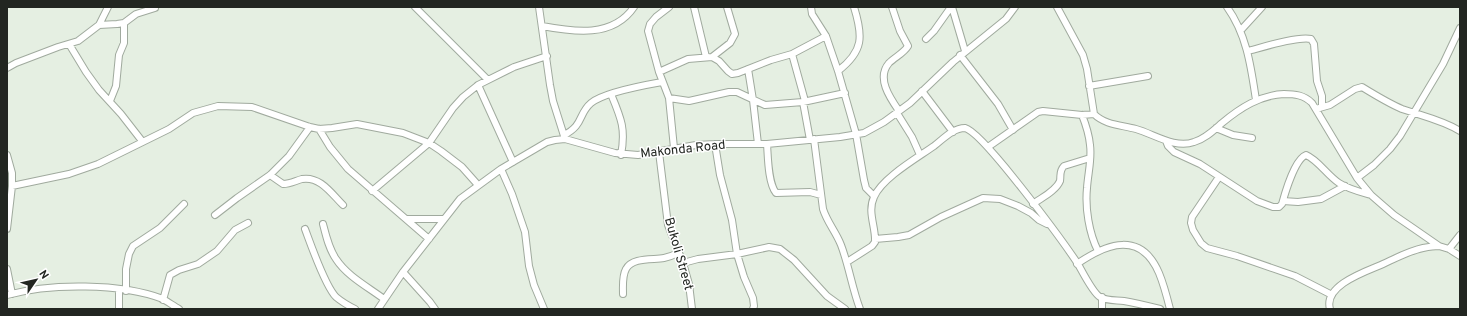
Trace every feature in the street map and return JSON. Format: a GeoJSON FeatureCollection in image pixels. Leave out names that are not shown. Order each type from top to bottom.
{"type":"FeatureCollection","features":[{"type":"Feature","properties":{"kind":"street"},"geometry":{"type":"LineString","coordinates":[[7,68],[16,63],[78,41],[99,24],[108,7]]}},
{"type":"Feature","properties":{"kind":"street"},"geometry":{"type":"LineString","coordinates":[[415,7],[487,79]]}},
{"type":"Feature","properties":{"kind":"street"},"geometry":{"type":"LineString","coordinates":[[539,7],[553,101],[565,137],[579,124],[590,104],[596,100],[611,94],[662,82]]}},
{"type":"Feature","properties":{"kind":"street"},"geometry":{"type":"LineString","coordinates":[[542,26],[581,32],[592,30],[615,24],[627,17],[634,7]]}},
{"type":"Feature","properties":{"kind":"street"},"geometry":{"type":"LineString","coordinates":[[669,7],[656,17],[650,24],[648,32],[662,82],[669,98],[674,148]]}},
{"type":"Feature","properties":{"kind":"street"},"geometry":{"type":"LineString","coordinates":[[694,7],[709,57]]}},
{"type":"Feature","properties":{"kind":"street"},"geometry":{"type":"LineString","coordinates":[[709,57],[730,43],[735,34],[727,7]]}},
{"type":"Feature","properties":{"kind":"street"},"geometry":{"type":"LineString","coordinates":[[811,7],[815,20],[826,36],[838,71],[856,134],[866,188],[874,196]]}},
{"type":"Feature","properties":{"kind":"street"},"geometry":{"type":"LineString","coordinates":[[838,71],[849,61],[858,48],[861,39],[854,7]]}},
{"type":"Feature","properties":{"kind":"street"},"geometry":{"type":"LineString","coordinates":[[892,7],[900,31],[908,46],[888,64],[885,71],[884,85],[920,155]]}},
{"type":"Feature","properties":{"kind":"street"},"geometry":{"type":"LineString","coordinates":[[926,39],[952,7]]}},
{"type":"Feature","properties":{"kind":"street"},"geometry":{"type":"LineString","coordinates":[[952,7],[963,53],[998,104],[1013,130]]}},
{"type":"Feature","properties":{"kind":"street","name":"Makonda Road"},"geometry":{"type":"LineString","coordinates":[[378,309],[403,272],[460,199],[501,169],[547,142],[565,137],[621,155],[638,155],[674,148],[715,144],[767,144],[812,140],[864,132],[872,129],[910,103],[963,53],[1006,19],[1015,7]]}},
{"type":"Feature","properties":{"kind":"street"},"geometry":{"type":"LineString","coordinates":[[1057,7],[1083,54],[1087,69],[1094,114],[1103,121],[1143,131],[1166,141],[1180,143],[1194,142],[1256,100],[1274,95],[1297,95],[1307,98],[1319,108],[1357,178],[1371,195],[1394,215],[1439,246],[1449,249],[1460,256]]}},
{"type":"Feature","properties":{"kind":"street"},"geometry":{"type":"LineString","coordinates":[[1227,7],[1241,30],[1248,51],[1256,100]]}},
{"type":"Feature","properties":{"kind":"street"},"geometry":{"type":"LineString","coordinates":[[1241,30],[1262,7]]}},
{"type":"Feature","properties":{"kind":"street"},"geometry":{"type":"LineString","coordinates":[[99,24],[117,24],[124,22],[136,14],[155,8]]}},
{"type":"Feature","properties":{"kind":"street"},"geometry":{"type":"LineString","coordinates":[[110,101],[116,86],[119,55],[124,43],[124,22]]}},
{"type":"Feature","properties":{"kind":"street"},"geometry":{"type":"LineString","coordinates":[[1357,178],[1374,165],[1390,149],[1415,113],[1443,64],[1460,28]]}},
{"type":"Feature","properties":{"kind":"street"},"geometry":{"type":"LineString","coordinates":[[659,72],[688,59],[709,57],[719,61],[728,72],[732,74],[738,73],[771,60],[792,54],[826,36]]}},
{"type":"Feature","properties":{"kind":"street"},"geometry":{"type":"LineString","coordinates":[[1248,51],[1298,39],[1311,39],[1314,44],[1317,81],[1322,96],[1319,108]]}},
{"type":"Feature","properties":{"kind":"street"},"geometry":{"type":"LineString","coordinates":[[70,44],[86,72],[99,90],[110,101],[142,141]]}},
{"type":"Feature","properties":{"kind":"street"},"geometry":{"type":"LineString","coordinates":[[792,54],[812,140],[826,216],[838,235],[860,309]]}},
{"type":"Feature","properties":{"kind":"street"},"geometry":{"type":"LineString","coordinates":[[372,191],[429,143],[453,108],[478,84],[514,66],[547,56]]}},
{"type":"Feature","properties":{"kind":"street"},"geometry":{"type":"LineString","coordinates":[[748,69],[758,144]]}},
{"type":"Feature","properties":{"kind":"street"},"geometry":{"type":"LineString","coordinates":[[1089,86],[1148,76]]}},
{"type":"Feature","properties":{"kind":"street"},"geometry":{"type":"LineString","coordinates":[[478,84],[513,162]]}},
{"type":"Feature","properties":{"kind":"street"},"geometry":{"type":"LineString","coordinates":[[1319,108],[1330,105],[1355,89],[1362,87],[1383,100],[1436,120],[1460,131]]}},
{"type":"Feature","properties":{"kind":"street"},"geometry":{"type":"LineString","coordinates":[[922,91],[953,132]]}},
{"type":"Feature","properties":{"kind":"street"},"geometry":{"type":"LineString","coordinates":[[669,98],[689,101],[729,92],[737,92],[765,105],[804,102],[845,94]]}},
{"type":"Feature","properties":{"kind":"street"},"geometry":{"type":"LineString","coordinates":[[611,94],[624,131],[621,155]]}},
{"type":"Feature","properties":{"kind":"street"},"geometry":{"type":"LineString","coordinates":[[12,186],[69,174],[98,164],[169,129],[192,113],[218,106],[252,107],[319,129],[357,124],[403,133],[429,143],[462,167],[478,185]]}},
{"type":"Feature","properties":{"kind":"street"},"geometry":{"type":"LineString","coordinates":[[988,147],[1038,112],[1082,115],[1094,114]]}},
{"type":"Feature","properties":{"kind":"street"},"geometry":{"type":"LineString","coordinates":[[1082,115],[1089,135],[1090,158],[1087,201],[1093,236],[1098,251]]}},
{"type":"Feature","properties":{"kind":"street"},"geometry":{"type":"LineString","coordinates":[[215,215],[270,175],[289,156],[310,127]]}},
{"type":"Feature","properties":{"kind":"street"},"geometry":{"type":"LineString","coordinates":[[847,262],[872,246],[875,242],[871,217],[871,206],[877,191],[893,175],[953,132],[960,128],[968,128],[974,132],[988,147],[1033,204],[1077,264],[1098,296],[1134,306],[1160,309]]}},
{"type":"Feature","properties":{"kind":"street"},"geometry":{"type":"LineString","coordinates":[[1216,128],[1233,135],[1252,138]]}},
{"type":"Feature","properties":{"kind":"street"},"geometry":{"type":"LineString","coordinates":[[319,129],[330,147],[348,169],[429,239]]}},
{"type":"Feature","properties":{"kind":"street"},"geometry":{"type":"LineString","coordinates":[[1166,141],[1168,146],[1174,152],[1200,164],[1263,204],[1273,207],[1279,207],[1282,204],[1292,175],[1302,156],[1306,155],[1321,166],[1338,182],[1371,195]]}},
{"type":"Feature","properties":{"kind":"street"},"geometry":{"type":"LineString","coordinates":[[715,144],[725,198],[732,220],[737,254],[744,277],[753,298],[753,309]]}},
{"type":"Feature","properties":{"kind":"street"},"geometry":{"type":"LineString","coordinates":[[767,144],[770,175],[774,190],[776,192],[810,192],[821,195]]}},
{"type":"Feature","properties":{"kind":"street","name":"Bukoli Street"},"geometry":{"type":"LineString","coordinates":[[659,152],[668,225],[683,263],[692,309]]}},
{"type":"Feature","properties":{"kind":"street"},"geometry":{"type":"LineString","coordinates":[[7,155],[12,173],[7,229]]}},
{"type":"Feature","properties":{"kind":"street"},"geometry":{"type":"LineString","coordinates":[[1033,204],[1052,190],[1058,183],[1060,179],[1060,172],[1064,166],[1090,158]]}},
{"type":"Feature","properties":{"kind":"street"},"geometry":{"type":"LineString","coordinates":[[501,169],[512,194],[525,232],[529,266],[534,285],[544,309]]}},
{"type":"Feature","properties":{"kind":"street"},"geometry":{"type":"LineString","coordinates":[[270,175],[283,184],[303,179],[313,179],[319,181],[343,205]]}},
{"type":"Feature","properties":{"kind":"street"},"geometry":{"type":"LineString","coordinates":[[1219,177],[1192,217],[1191,223],[1193,230],[1201,243],[1206,248],[1238,256],[1295,276],[1332,295]]}},
{"type":"Feature","properties":{"kind":"street"},"geometry":{"type":"LineString","coordinates":[[1283,201],[1298,202],[1321,199],[1345,186]]}},
{"type":"Feature","properties":{"kind":"street"},"geometry":{"type":"LineString","coordinates":[[875,239],[909,235],[936,220],[983,198],[1000,199],[1018,206],[1026,210],[1038,220],[1048,224]]}},
{"type":"Feature","properties":{"kind":"street"},"geometry":{"type":"LineString","coordinates":[[119,309],[129,254],[133,246],[160,228],[184,204]]}},
{"type":"Feature","properties":{"kind":"street"},"geometry":{"type":"LineString","coordinates":[[407,219],[444,219]]}},
{"type":"Feature","properties":{"kind":"street"},"geometry":{"type":"LineString","coordinates":[[163,300],[170,275],[179,270],[198,264],[217,250],[235,230],[248,222]]}},
{"type":"Feature","properties":{"kind":"street"},"geometry":{"type":"LineString","coordinates":[[323,224],[328,242],[336,259],[348,273],[384,298]]}},
{"type":"Feature","properties":{"kind":"street"},"geometry":{"type":"LineString","coordinates":[[304,228],[318,263],[332,292],[343,303],[355,309]]}},
{"type":"Feature","properties":{"kind":"street"},"geometry":{"type":"LineString","coordinates":[[1449,249],[1460,235]]}},
{"type":"Feature","properties":{"kind":"street"},"geometry":{"type":"LineString","coordinates":[[1077,264],[1098,251],[1111,246],[1122,244],[1137,247],[1147,255],[1159,273],[1170,309]]}},
{"type":"Feature","properties":{"kind":"street"},"geometry":{"type":"LineString","coordinates":[[1330,309],[1329,305],[1332,295],[1341,285],[1365,271],[1394,258],[1423,248],[1439,246]]}},
{"type":"Feature","properties":{"kind":"street"},"geometry":{"type":"LineString","coordinates":[[683,263],[769,247],[780,249],[794,260],[827,296],[845,309]]}},
{"type":"Feature","properties":{"kind":"street"},"geometry":{"type":"LineString","coordinates":[[623,294],[626,269],[629,264],[641,260],[664,258],[678,253]]}},
{"type":"Feature","properties":{"kind":"street"},"geometry":{"type":"LineString","coordinates":[[7,269],[9,295],[41,288],[91,287],[122,290],[163,300],[179,309]]}},
{"type":"Feature","properties":{"kind":"street"},"geometry":{"type":"LineString","coordinates":[[403,272],[435,309]]}},
{"type":"Feature","properties":{"kind":"street"},"geometry":{"type":"LineString","coordinates":[[1102,297],[1102,309]]}}]}
